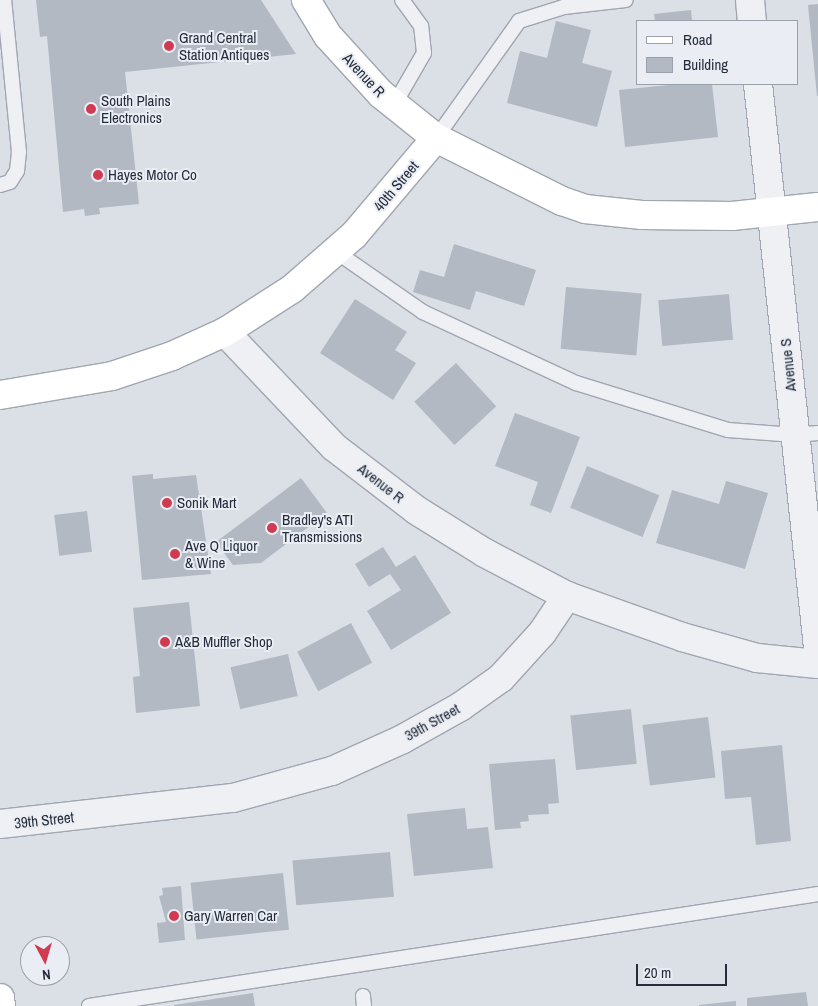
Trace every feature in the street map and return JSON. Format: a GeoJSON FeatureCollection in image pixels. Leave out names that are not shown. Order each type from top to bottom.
{"type":"FeatureCollection","features":[{"type":"Feature","properties":{"kind":"main road","name":"Avenue R"},"geometry":{"type":"LineString","coordinates":[[306,0],[328,36],[394,105],[436,138]]}},
{"type":"Feature","properties":{"kind":"main road"},"geometry":{"type":"LineString","coordinates":[[436,138],[585,209],[642,215],[732,216],[818,207]]}},
{"type":"Feature","properties":{"kind":"main road","name":"40th Street"},"geometry":{"type":"LineString","coordinates":[[0,395],[112,376],[172,356],[225,332],[292,289],[335,251],[396,187],[436,138]]}},
{"type":"Feature","properties":{"kind":"main road"},"geometry":{"type":"LineString","coordinates":[[0,998],[1,1006]]}},
{"type":"Feature","properties":{"kind":"street"},"geometry":{"type":"LineString","coordinates":[[750,0],[752,20]]}},
{"type":"Feature","properties":{"kind":"street","name":"Avenue S"},"geometry":{"type":"LineString","coordinates":[[758,85],[772,212],[807,434],[818,647]]}},
{"type":"Feature","properties":{"kind":"street","name":"Avenue R"},"geometry":{"type":"LineString","coordinates":[[225,332],[334,447],[408,504],[485,553],[567,596]]}},
{"type":"Feature","properties":{"kind":"street"},"geometry":{"type":"LineString","coordinates":[[567,596],[682,636],[757,658],[818,664]]}},
{"type":"Feature","properties":{"kind":"street","name":"39th Street"},"geometry":{"type":"LineString","coordinates":[[0,824],[214,802],[332,771],[401,740],[460,707],[500,678],[542,634],[567,596]]}},
{"type":"Feature","properties":{"kind":"lane"},"geometry":{"type":"LineString","coordinates":[[0,186],[10,182],[17,171],[19,152],[4,0]]}},
{"type":"Feature","properties":{"kind":"lane"},"geometry":{"type":"LineString","coordinates":[[394,105],[424,53],[421,26],[402,0]]}},
{"type":"Feature","properties":{"kind":"lane"},"geometry":{"type":"LineString","coordinates":[[436,138],[519,21],[564,7],[626,0]]}},
{"type":"Feature","properties":{"kind":"lane"},"geometry":{"type":"LineString","coordinates":[[335,251],[423,312],[576,383],[728,430],[807,434]]}},
{"type":"Feature","properties":{"kind":"lane"},"geometry":{"type":"LineString","coordinates":[[89,1006],[818,894]]}},
{"type":"Feature","properties":{"kind":"building","name":"Grand Central Station Antiques"},"geometry":{"type":"Polygon","coordinates":[[[36,0],[261,0],[296,54],[125,72],[139,204],[99,208],[100,214],[85,216],[84,209],[63,212],[47,36],[40,37],[36,0]]]}},
{"type":"Feature","properties":{"kind":"building"},"geometry":{"type":"Polygon","coordinates":[[[818,4],[818,96],[817,96],[808,5],[818,4]]]}},
{"type":"Feature","properties":{"kind":"building"},"geometry":{"type":"Polygon","coordinates":[[[691,10],[692,20],[655,20],[654,14],[691,10]]]}},
{"type":"Feature","properties":{"kind":"building"},"geometry":{"type":"Polygon","coordinates":[[[556,21],[591,30],[582,63],[612,71],[597,127],[507,103],[520,51],[547,58],[556,21]]]}},
{"type":"Feature","properties":{"kind":"building"},"geometry":{"type":"Polygon","coordinates":[[[669,85],[712,85],[718,137],[625,147],[619,90],[669,85]]]}},
{"type":"Feature","properties":{"kind":"building"},"geometry":{"type":"Polygon","coordinates":[[[454,244],[536,270],[524,306],[476,291],[470,310],[413,292],[420,270],[444,277],[454,244]]]}},
{"type":"Feature","properties":{"kind":"building"},"geometry":{"type":"Polygon","coordinates":[[[566,287],[642,294],[636,355],[561,349],[566,287]]]}},
{"type":"Feature","properties":{"kind":"building"},"geometry":{"type":"Polygon","coordinates":[[[729,294],[733,340],[662,346],[658,300],[729,294]]]}},
{"type":"Feature","properties":{"kind":"building"},"geometry":{"type":"Polygon","coordinates":[[[355,299],[407,332],[395,350],[416,363],[393,400],[320,353],[355,299]]]}},
{"type":"Feature","properties":{"kind":"building"},"geometry":{"type":"Polygon","coordinates":[[[456,363],[496,406],[455,445],[414,402],[456,363]]]}},
{"type":"Feature","properties":{"kind":"building"},"geometry":{"type":"Polygon","coordinates":[[[515,413],[580,437],[551,513],[530,505],[538,482],[495,466],[515,413]]]}},
{"type":"Feature","properties":{"kind":"building"},"geometry":{"type":"Polygon","coordinates":[[[587,466],[659,495],[642,537],[570,508],[587,466]]]}},
{"type":"Feature","properties":{"kind":"building"},"geometry":{"type":"Polygon","coordinates":[[[153,474],[153,479],[196,475],[211,574],[142,580],[132,476],[153,474]]]}},
{"type":"Feature","properties":{"kind":"building","name":"Bradley's ATI Transmissions"},"geometry":{"type":"Polygon","coordinates":[[[301,478],[327,513],[261,563],[233,565],[216,542],[301,478]]]}},
{"type":"Feature","properties":{"kind":"building"},"geometry":{"type":"Polygon","coordinates":[[[726,481],[768,493],[745,569],[656,543],[672,490],[719,504],[726,481]]]}},
{"type":"Feature","properties":{"kind":"building"},"geometry":{"type":"Polygon","coordinates":[[[87,511],[92,552],[59,556],[54,515],[87,511]]]}},
{"type":"Feature","properties":{"kind":"building"},"geometry":{"type":"Polygon","coordinates":[[[383,547],[396,567],[415,555],[451,613],[391,650],[367,611],[401,590],[390,574],[369,587],[355,564],[383,547]]]}},
{"type":"Feature","properties":{"kind":"building","name":"A&B Muffler Shop"},"geometry":{"type":"Polygon","coordinates":[[[189,602],[200,706],[136,713],[133,677],[140,676],[133,608],[189,602]]]}},
{"type":"Feature","properties":{"kind":"building"},"geometry":{"type":"Polygon","coordinates":[[[351,623],[372,663],[318,691],[297,652],[351,623]]]}},
{"type":"Feature","properties":{"kind":"building"},"geometry":{"type":"Polygon","coordinates":[[[288,654],[298,696],[240,709],[231,667],[288,654]]]}},
{"type":"Feature","properties":{"kind":"building"},"geometry":{"type":"Polygon","coordinates":[[[631,709],[637,764],[576,770],[570,715],[631,709]]]}},
{"type":"Feature","properties":{"kind":"building"},"geometry":{"type":"Polygon","coordinates":[[[708,717],[715,778],[650,786],[642,725],[708,717]]]}},
{"type":"Feature","properties":{"kind":"building"},"geometry":{"type":"Polygon","coordinates":[[[782,745],[791,841],[756,845],[751,797],[725,799],[721,751],[782,745]]]}},
{"type":"Feature","properties":{"kind":"building"},"geometry":{"type":"Polygon","coordinates":[[[555,759],[559,803],[548,804],[549,814],[528,815],[529,821],[520,822],[521,828],[495,830],[489,764],[555,759]]]}},
{"type":"Feature","properties":{"kind":"building"},"geometry":{"type":"Polygon","coordinates":[[[465,808],[467,829],[488,827],[493,868],[414,876],[407,814],[465,808]]]}},
{"type":"Feature","properties":{"kind":"building"},"geometry":{"type":"Polygon","coordinates":[[[390,852],[394,897],[296,905],[292,861],[390,852]]]}},
{"type":"Feature","properties":{"kind":"building"},"geometry":{"type":"Polygon","coordinates":[[[283,873],[289,930],[196,939],[191,883],[283,873]]]}},
{"type":"Feature","properties":{"kind":"building","name":"Gary Warren Car"},"geometry":{"type":"Polygon","coordinates":[[[181,886],[185,940],[159,943],[157,923],[166,922],[159,896],[163,895],[162,888],[181,886]]]}},
{"type":"Feature","properties":{"kind":"building"},"geometry":{"type":"Polygon","coordinates":[[[806,992],[808,1006],[747,1006],[747,998],[806,992]]]}},
{"type":"Feature","properties":{"kind":"building"},"geometry":{"type":"Polygon","coordinates":[[[253,993],[255,1006],[174,1006],[174,1005],[253,993]]]}},
{"type":"Feature","properties":{"kind":"building"},"geometry":{"type":"Polygon","coordinates":[[[736,1001],[736,1006],[699,1006],[699,1005],[736,1001]]]}},
{"type":"Feature","properties":{"kind":"place","name":"Grand Central Station Antiques"},"geometry":{"type":"Point","coordinates":[169,46]}},
{"type":"Feature","properties":{"kind":"place","name":"South Plains Electronics"},"geometry":{"type":"Point","coordinates":[91,109]}},
{"type":"Feature","properties":{"kind":"place","name":"Hayes Motor Co"},"geometry":{"type":"Point","coordinates":[98,175]}},
{"type":"Feature","properties":{"kind":"place","name":"Sonik Mart"},"geometry":{"type":"Point","coordinates":[167,503]}},
{"type":"Feature","properties":{"kind":"place","name":"Bradley's ATI Transmissions"},"geometry":{"type":"Point","coordinates":[272,528]}},
{"type":"Feature","properties":{"kind":"place","name":"Ave Q Liquor & Wine"},"geometry":{"type":"Point","coordinates":[175,554]}},
{"type":"Feature","properties":{"kind":"place","name":"A&B Muffler Shop"},"geometry":{"type":"Point","coordinates":[165,642]}},
{"type":"Feature","properties":{"kind":"place","name":"Gary Warren Car"},"geometry":{"type":"Point","coordinates":[174,916]}}]}
